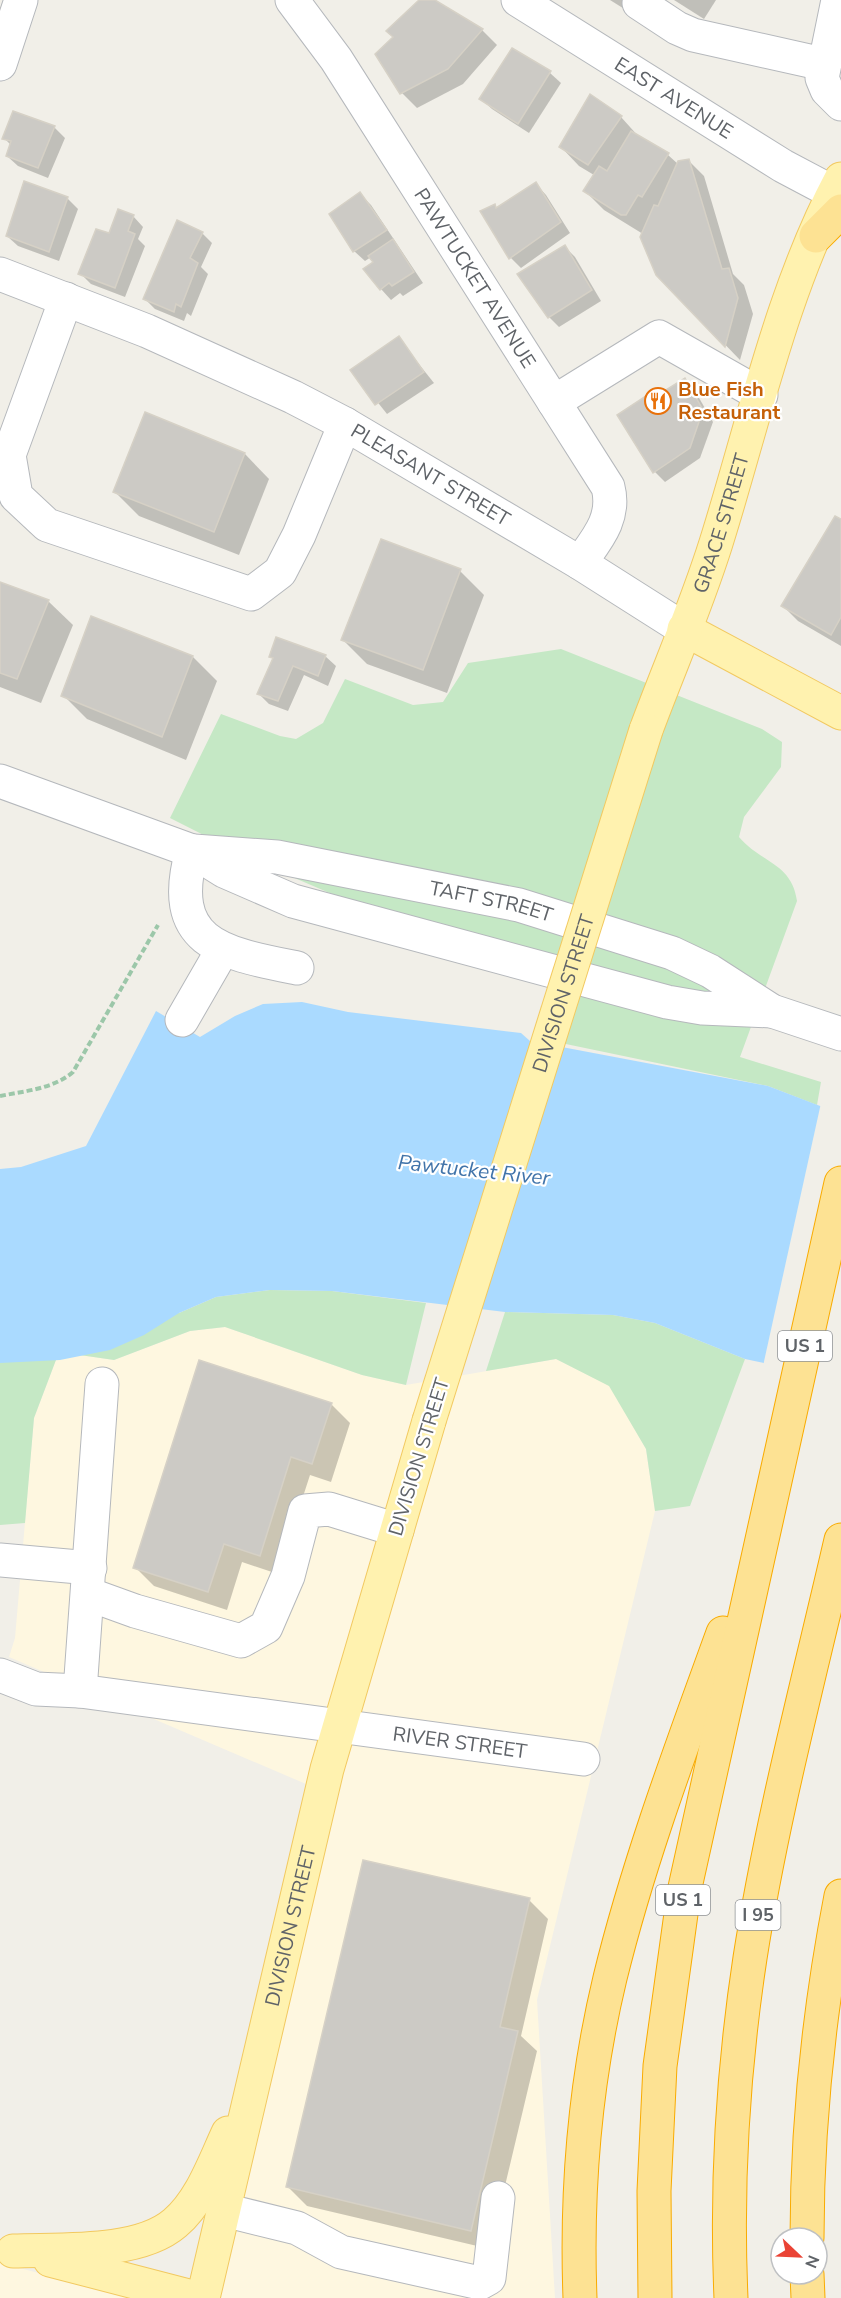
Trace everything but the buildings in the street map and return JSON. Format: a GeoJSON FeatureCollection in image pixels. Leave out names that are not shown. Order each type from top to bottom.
{"type":"FeatureCollection","features":[{"type":"Feature","properties":{"kind":"highway"},"geometry":{"type":"LineString","coordinates":[[816,236],[839,194]]}},
{"type":"Feature","properties":{"kind":"highway","name":"US 1"},"geometry":{"type":"LineString","coordinates":[[655,2298],[656,2133],[660,2066],[674,1954],[697,1830],[841,1183]]}},
{"type":"Feature","properties":{"kind":"highway"},"geometry":{"type":"LineString","coordinates":[[580,2298],[579,2208],[588,2097],[610,1980],[661,1806],[769,1510]]}},
{"type":"Feature","properties":{"kind":"highway","name":"I 95"},"geometry":{"type":"LineString","coordinates":[[731,2298],[730,2209],[735,2085],[750,1958],[772,1836],[841,1540]]}},
{"type":"Feature","properties":{"kind":"highway"},"geometry":{"type":"LineString","coordinates":[[807,2226],[810,2114],[814,2073],[841,1896]]}},
{"type":"Feature","properties":{"kind":"main road","name":"GRACE STREET"},"geometry":{"type":"LineString","coordinates":[[684,629],[715,545],[761,394],[816,236]]}},
{"type":"Feature","properties":{"kind":"main road","name":"PLEASANT STREET"},"geometry":{"type":"LineString","coordinates":[[684,629],[841,713]]}},
{"type":"Feature","properties":{"kind":"main road","name":"DIVISION STREET"},"geometry":{"type":"LineString","coordinates":[[203,2298],[339,1725],[429,1421],[646,730],[684,629]]}},
{"type":"Feature","properties":{"kind":"main road"},"geometry":{"type":"LineString","coordinates":[[7,2249],[89,2248],[142,2241],[174,2224],[200,2191],[259,2069]]}},
{"type":"Feature","properties":{"kind":"main road"},"geometry":{"type":"LineString","coordinates":[[7,2249],[196,2298]]}},
{"type":"Feature","properties":{"kind":"street"},"geometry":{"type":"LineString","coordinates":[[0,62],[21,0]]}},
{"type":"Feature","properties":{"kind":"street","name":"PAWTUCKET AVENUE"},"geometry":{"type":"LineString","coordinates":[[292,0],[336,59],[608,487],[611,498],[610,514],[604,528],[580,563]]}},
{"type":"Feature","properties":{"kind":"street"},"geometry":{"type":"LineString","coordinates":[[838,0],[823,64],[822,78],[827,90],[841,104]]}},
{"type":"Feature","properties":{"kind":"street","name":"EAST AVENUE"},"geometry":{"type":"LineString","coordinates":[[531,3],[783,166],[839,194]]}},
{"type":"Feature","properties":{"kind":"street"},"geometry":{"type":"LineString","coordinates":[[639,3],[677,28],[693,35],[823,64]]}},
{"type":"Feature","properties":{"kind":"street","name":"PLEASANT STREET"},"geometry":{"type":"LineString","coordinates":[[0,274],[248,375],[345,424],[580,563],[684,629]]}},
{"type":"Feature","properties":{"kind":"street"},"geometry":{"type":"LineString","coordinates":[[66,299],[9,455],[16,496],[47,525],[251,594],[280,572],[299,535],[345,424]]}},
{"type":"Feature","properties":{"kind":"street"},"geometry":{"type":"LineString","coordinates":[[554,402],[659,337],[761,394]]}},
{"type":"Feature","properties":{"kind":"street","name":"TAFT STREET"},"geometry":{"type":"LineString","coordinates":[[0,781],[192,851],[254,885],[321,910],[611,987],[702,1008],[772,1011]]}},
{"type":"Feature","properties":{"kind":"street"},"geometry":{"type":"LineString","coordinates":[[192,851],[185,892],[187,912],[194,927],[207,940],[223,949],[243,956],[297,968]]}},
{"type":"Feature","properties":{"kind":"street","name":"TAFT STREET"},"geometry":{"type":"LineString","coordinates":[[192,851],[277,856],[454,890],[519,905],[672,953],[710,971],[772,1011],[841,1034]]}},
{"type":"Feature","properties":{"kind":"street"},"geometry":{"type":"LineString","coordinates":[[611,987],[627,937]]}},
{"type":"Feature","properties":{"kind":"street"},"geometry":{"type":"LineString","coordinates":[[183,1020],[223,949]]}},
{"type":"Feature","properties":{"kind":"street"},"geometry":{"type":"LineString","coordinates":[[80,1691],[102,1384]]}},
{"type":"Feature","properties":{"kind":"street"},"geometry":{"type":"LineString","coordinates":[[0,1560],[89,1581],[135,1611],[241,1641],[266,1627],[288,1576],[305,1510],[329,1509],[397,1530]]}},
{"type":"Feature","properties":{"kind":"street","name":"RIVER STREET"},"geometry":{"type":"LineString","coordinates":[[0,1675],[36,1689],[80,1691],[583,1759]]}},
{"type":"Feature","properties":{"kind":"street"},"geometry":{"type":"LineString","coordinates":[[224,2210],[297,2228],[342,2252],[480,2283],[489,2277],[498,2198]]}},
{"type":"Feature","properties":{"kind":"path"},"geometry":{"type":"LineString","coordinates":[[0,1096],[49,1086],[63,1081],[73,1072],[157,927],[165,916],[187,912]]}},
{"type":"Feature","properties":{"kind":"shaded area"},"geometry":{"type":"Polygon","coordinates":[[[225,1327],[362,1375],[406,1385],[556,1359],[610,1386],[646,1449],[655,1511],[537,2000],[555,2298],[213,2298],[327,1793],[9,1657],[15,1638],[34,1418],[59,1352],[114,1360],[190,1331],[225,1327]]]}},
{"type":"Feature","properties":{"kind":"shaded area"},"geometry":{"type":"Polygon","coordinates":[[[0,2263],[116,2293],[142,2298],[0,2298],[0,2263]]]}},
{"type":"Feature","properties":{"kind":"green space"},"geometry":{"type":"Polygon","coordinates":[[[561,649],[762,729],[782,742],[781,767],[744,817],[739,837],[782,871],[794,888],[797,901],[740,1057],[821,1082],[817,1105],[768,1086],[561,1043],[553,989],[255,861],[170,818],[221,714],[280,736],[296,739],[323,723],[345,679],[413,705],[443,702],[468,663],[561,649]]]}},
{"type":"Feature","properties":{"kind":"green space"},"geometry":{"type":"Polygon","coordinates":[[[270,1290],[332,1291],[426,1303],[406,1385],[362,1375],[225,1327],[190,1331],[114,1360],[59,1352],[34,1418],[25,1523],[0,1525],[0,1321],[179,1313],[216,1297],[270,1290]]]}},
{"type":"Feature","properties":{"kind":"green space"},"geometry":{"type":"Polygon","coordinates":[[[505,1312],[613,1315],[655,1323],[745,1359],[690,1506],[655,1511],[646,1449],[609,1386],[556,1359],[486,1371],[505,1312]]]}},
{"type":"Feature","properties":{"kind":"water","name":"Pawtucket River"},"geometry":{"type":"Polygon","coordinates":[[[302,1002],[348,1012],[521,1033],[530,1041],[768,1086],[841,1114],[787,1368],[745,1359],[655,1323],[613,1315],[505,1312],[332,1291],[270,1290],[216,1297],[179,1313],[144,1335],[110,1350],[60,1360],[0,1363],[0,1169],[21,1167],[86,1146],[156,1011],[200,1037],[235,1016],[263,1004],[302,1002]]]}},
{"type":"Feature","properties":{"kind":"pier"},"geometry":{"type":"Polygon","coordinates":[[[821,1103],[841,1111],[841,1386],[763,1366],[821,1103]]]}},
{"type":"Feature","properties":{"kind":"place","name":"Blue Fish Restaurant"},"geometry":{"type":"Point","coordinates":[658,401]}}]}
